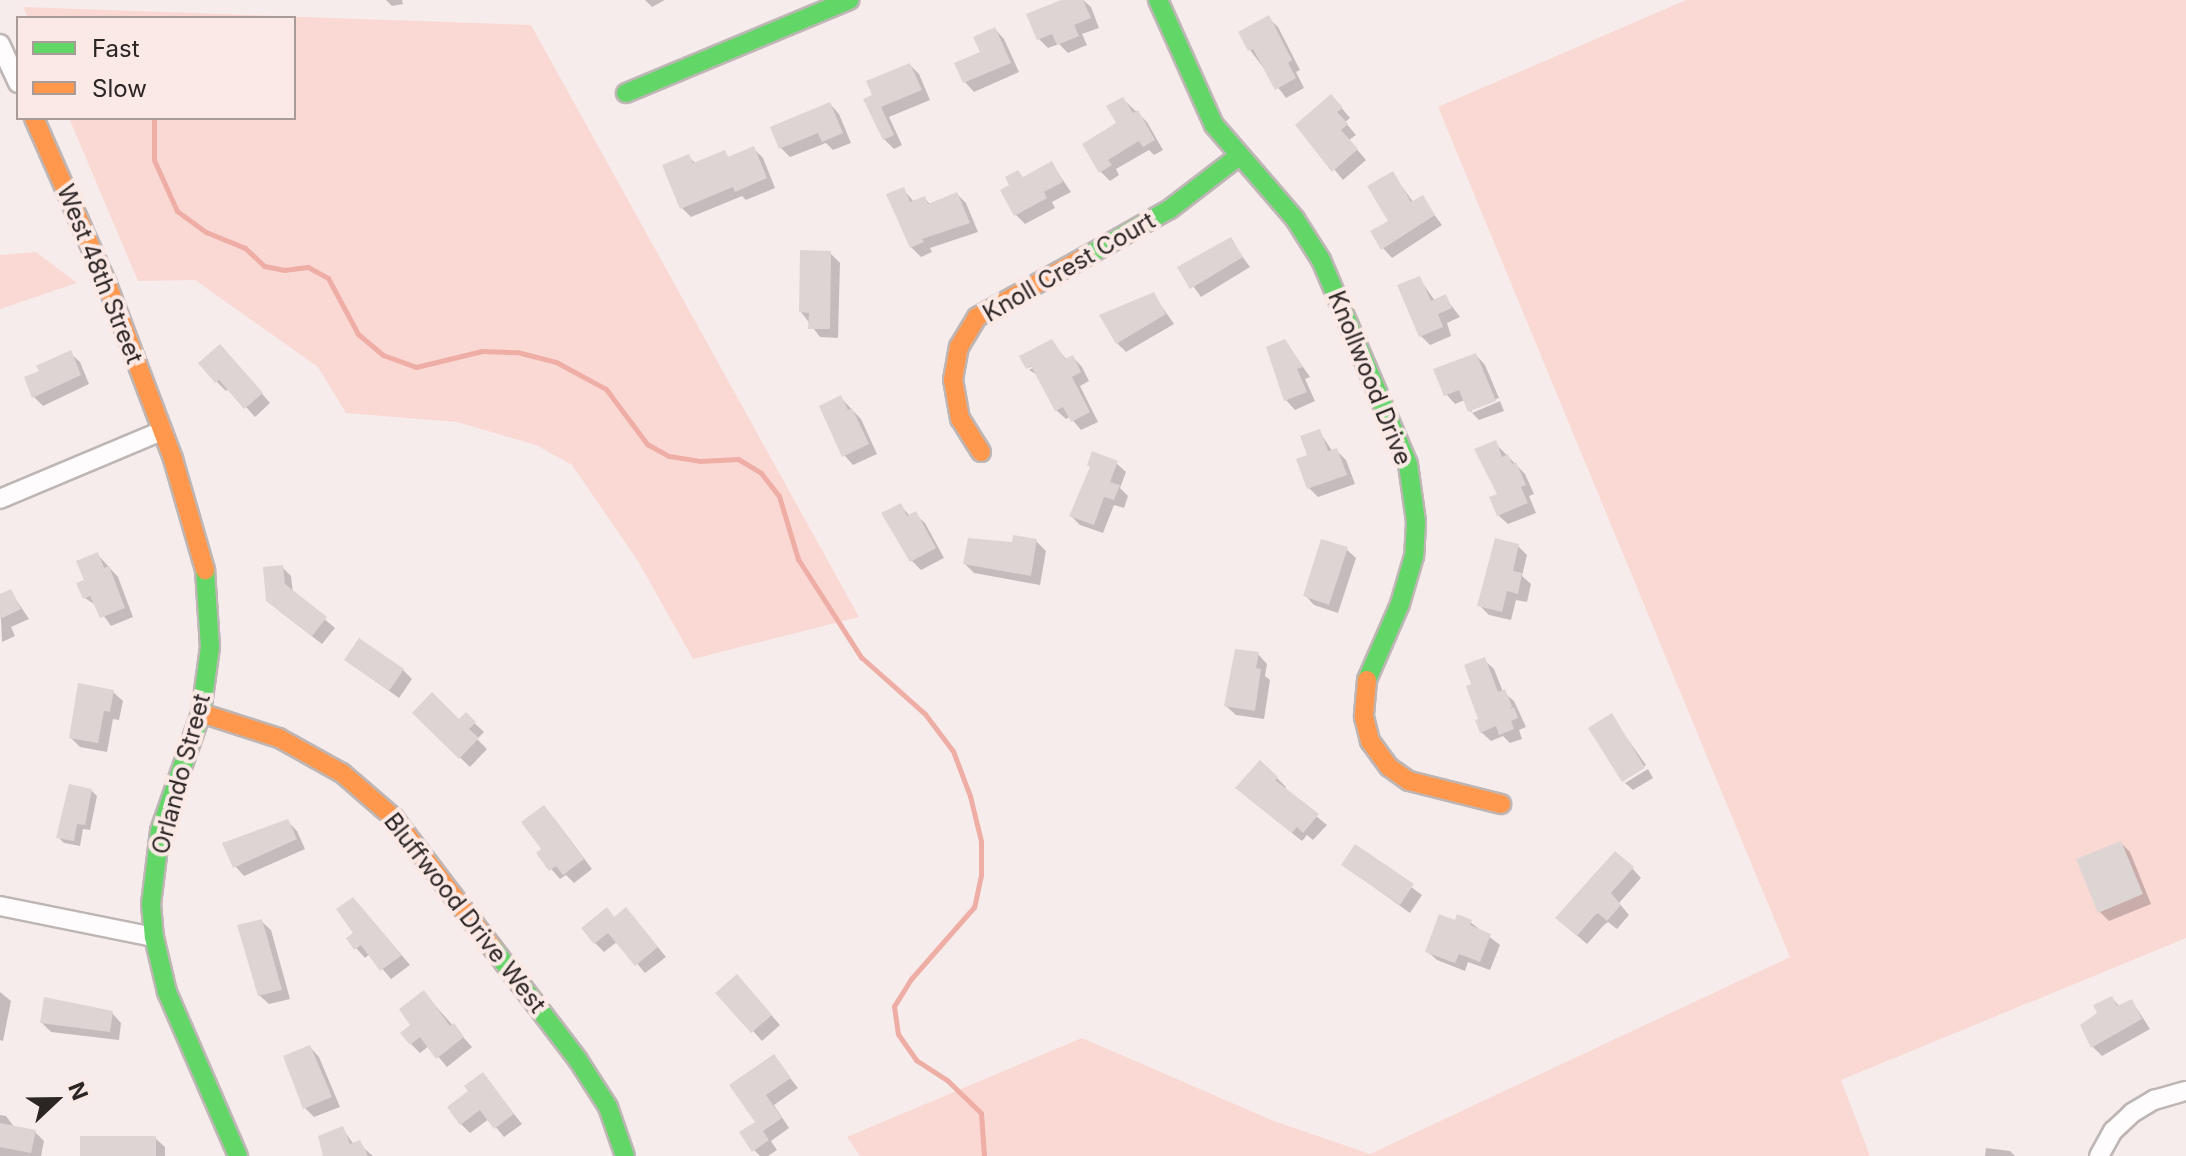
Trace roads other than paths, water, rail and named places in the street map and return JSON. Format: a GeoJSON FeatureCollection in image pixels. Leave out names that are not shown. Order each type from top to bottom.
{"type":"FeatureCollection","features":[{"type":"Feature","properties":{"kind":"street"},"geometry":{"type":"LineString","coordinates":[[626,93],[849,0]]}},
{"type":"Feature","properties":{"kind":"street","name":"Knollwood Drive"},"geometry":{"type":"LineString","coordinates":[[1158,0],[1206,111],[1295,219],[1321,260],[1408,464],[1416,522],[1414,556],[1400,604],[1365,685],[1364,717],[1370,741],[1389,767],[1416,785],[1501,804]]}},
{"type":"Feature","properties":{"kind":"street"},"geometry":{"type":"LineString","coordinates":[[0,44],[16,79]]}},
{"type":"Feature","properties":{"kind":"street","name":"West 48th Street"},"geometry":{"type":"LineString","coordinates":[[35,120],[107,284],[162,431]]}},
{"type":"Feature","properties":{"kind":"street","name":"Knoll Crest Court"},"geometry":{"type":"LineString","coordinates":[[981,452],[962,426],[953,380],[959,347],[977,317],[1170,209],[1240,155]]}},
{"type":"Feature","properties":{"kind":"street"},"geometry":{"type":"LineString","coordinates":[[0,499],[162,431]]}},
{"type":"Feature","properties":{"kind":"street","name":"Orlando Street"},"geometry":{"type":"LineString","coordinates":[[162,431],[194,524],[207,580],[210,647],[201,713],[160,831],[151,904],[154,937],[167,992],[238,1156]]}},
{"type":"Feature","properties":{"kind":"street","name":"Bluffwood Drive West"},"geometry":{"type":"LineString","coordinates":[[201,713],[279,738],[314,756],[352,781],[397,821],[578,1060],[608,1107],[625,1156]]}},
{"type":"Feature","properties":{"kind":"street"},"geometry":{"type":"LineString","coordinates":[[0,906],[154,937]]}},
{"type":"Feature","properties":{"kind":"street"},"geometry":{"type":"LineString","coordinates":[[2099,1156],[2113,1131],[2132,1113],[2154,1100],[2186,1091]]}},
{"type":"Feature","properties":{"kind":"waterway"},"geometry":{"type":"LineString","coordinates":[[154,120],[154,160],[177,211],[206,232],[245,248],[264,266],[284,270],[308,267],[328,278],[358,334],[383,355],[416,367],[482,351],[517,352],[556,362],[606,389],[647,444],[669,456],[700,461],[738,459],[761,473],[779,496],[798,559],[861,657],[925,714],[953,751],[970,796],[981,841],[981,875],[974,907],[911,979],[894,1006],[898,1034],[916,1060],[947,1080],[981,1113],[984,1156]]}}]}
